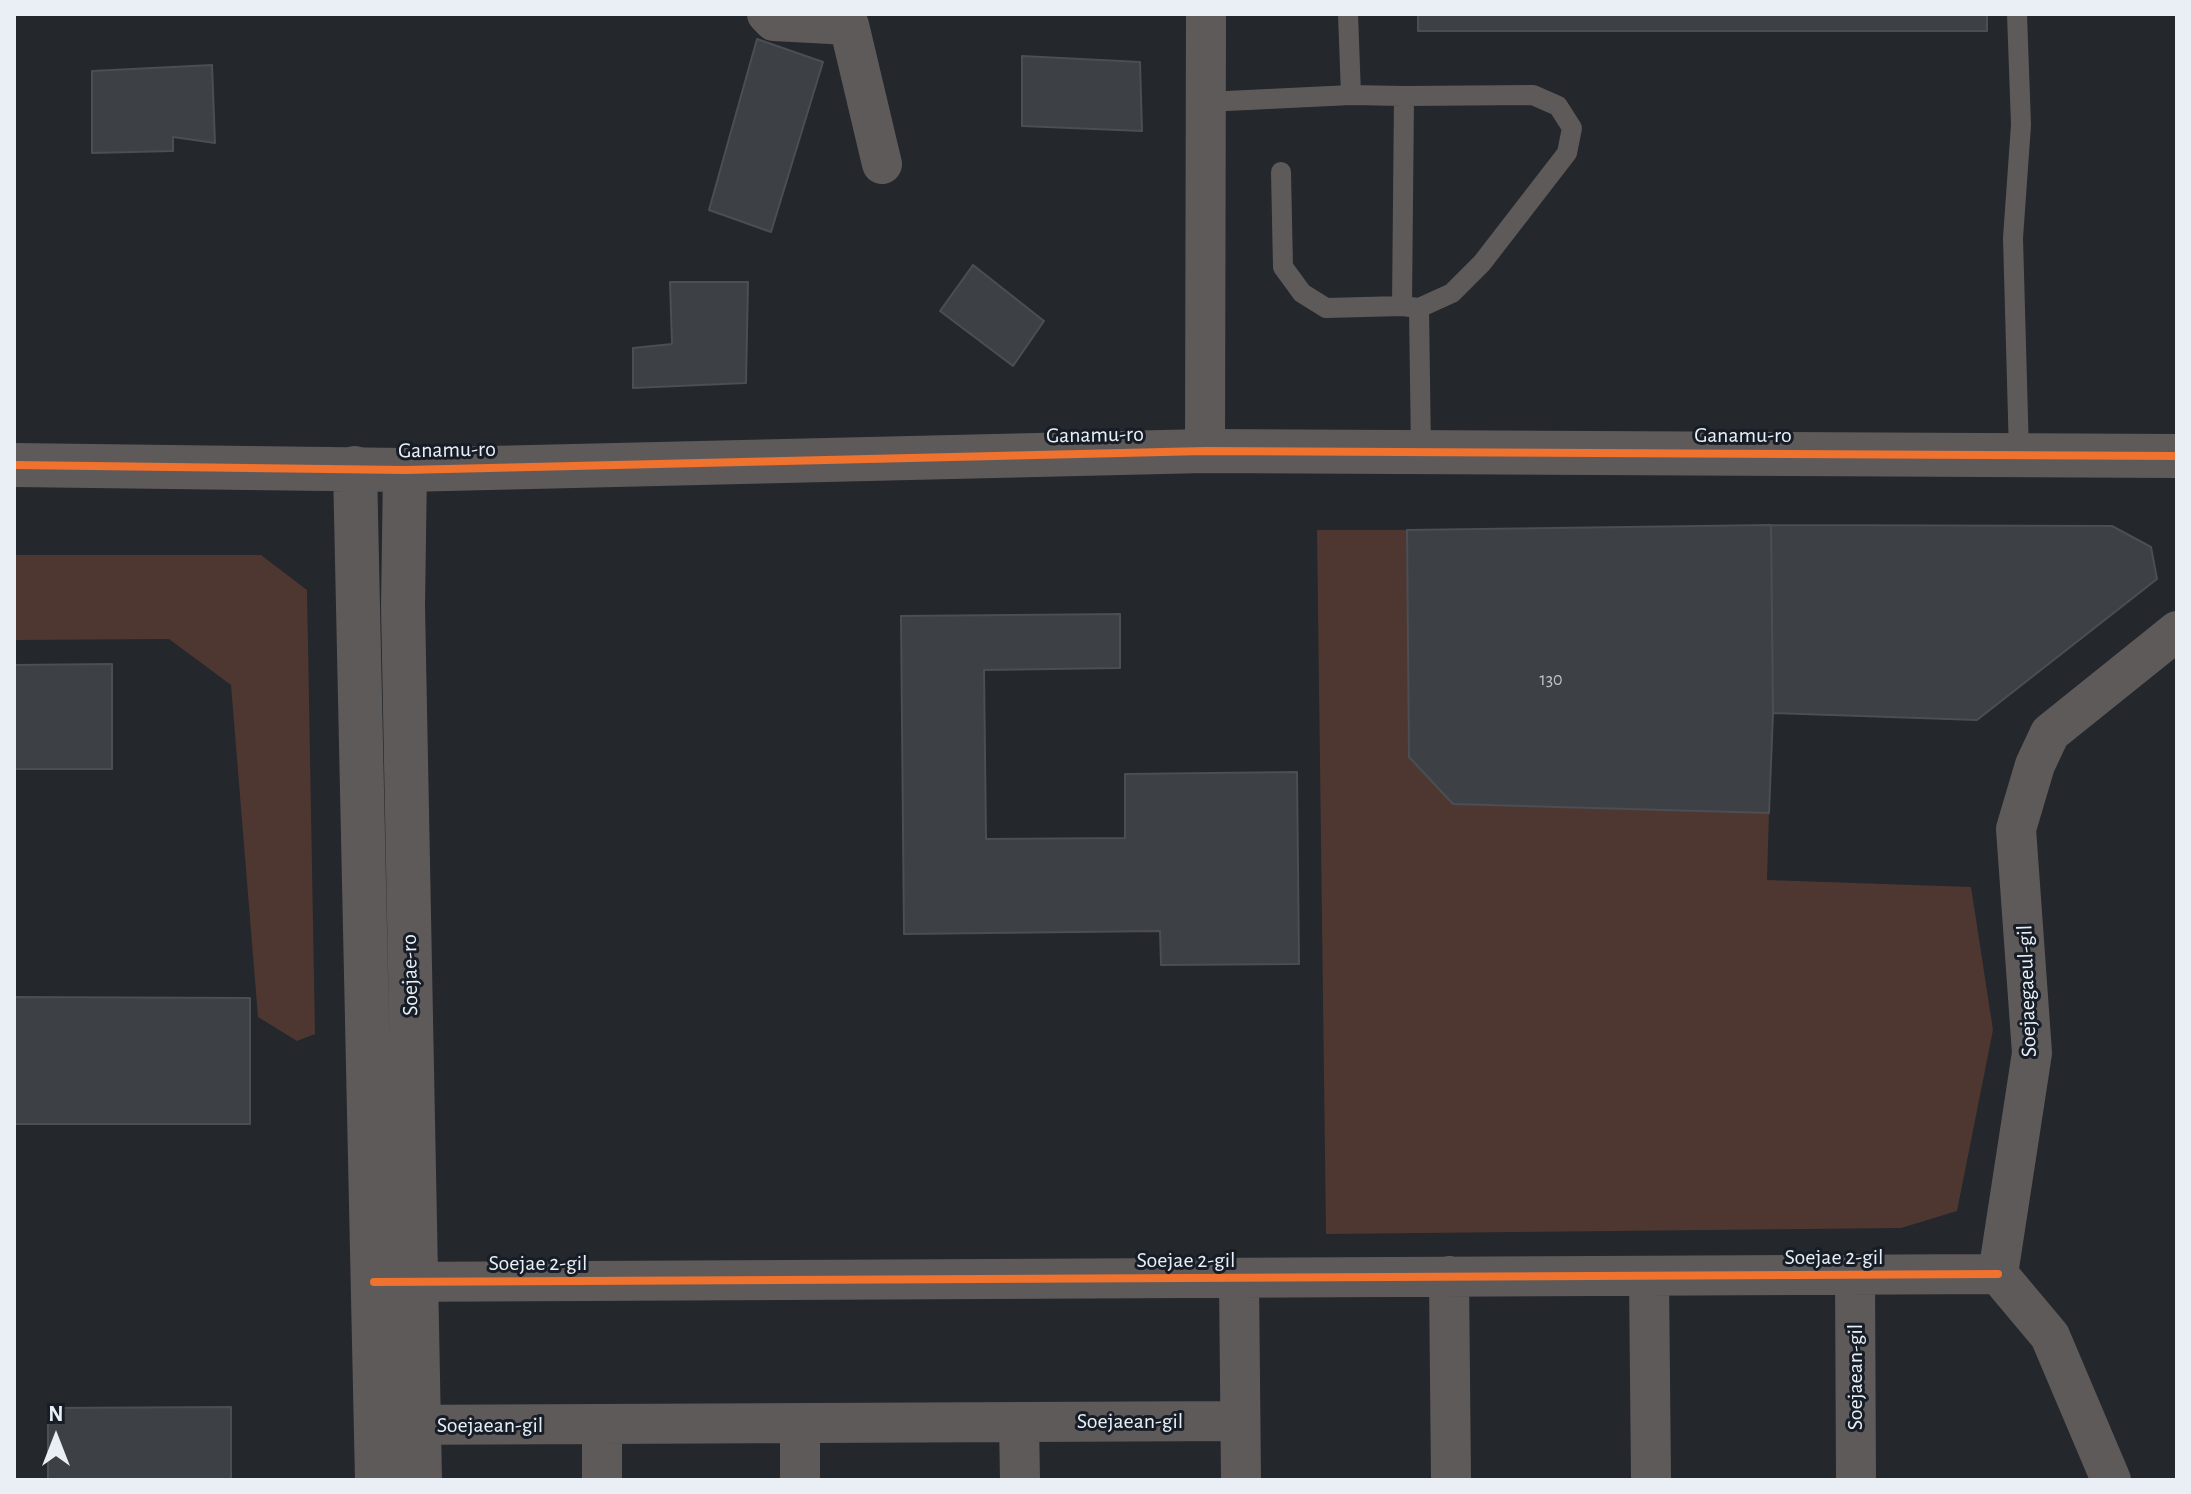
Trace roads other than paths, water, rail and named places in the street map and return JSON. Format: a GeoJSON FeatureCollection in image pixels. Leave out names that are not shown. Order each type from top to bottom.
{"type":"FeatureCollection","features":[{"type":"Feature","properties":{"kind":"street"},"geometry":{"type":"LineString","coordinates":[[767,14],[774,21],[849,25],[882,164]]}},
{"type":"Feature","properties":{"kind":"street"},"geometry":{"type":"LineString","coordinates":[[1205,451],[1206,14]]}},
{"type":"Feature","properties":{"kind":"street","name":"Ganamu-ro"},"geometry":{"type":"LineString","coordinates":[[14,465],[405,470],[1205,451],[2177,456]]}},
{"type":"Feature","properties":{"kind":"street"},"geometry":{"type":"LineString","coordinates":[[355,468],[395,1282],[398,1425],[420,1480]]}},
{"type":"Feature","properties":{"kind":"street","name":"Soejae-ro"},"geometry":{"type":"LineString","coordinates":[[395,1282],[405,470]]}},
{"type":"Feature","properties":{"kind":"street","name":"Soejaegaeul-gil"},"geometry":{"type":"LineString","coordinates":[[1998,1274],[2032,1053],[2016,829],[2035,765],[2050,733],[2177,631]]}},
{"type":"Feature","properties":{"kind":"street","name":"Soejaean-gil"},"geometry":{"type":"LineString","coordinates":[[1855,1274],[1856,1480]]}},
{"type":"Feature","properties":{"kind":"street"},"geometry":{"type":"LineString","coordinates":[[1998,1274],[2050,1336],[2111,1480]]}},
{"type":"Feature","properties":{"kind":"street","name":"Soejae 2-gil"},"geometry":{"type":"LineString","coordinates":[[395,1282],[1998,1274]]}},
{"type":"Feature","properties":{"kind":"street"},"geometry":{"type":"LineString","coordinates":[[1449,1276],[1451,1480]]}},
{"type":"Feature","properties":{"kind":"street"},"geometry":{"type":"LineString","coordinates":[[1649,1276],[1651,1480]]}},
{"type":"Feature","properties":{"kind":"street"},"geometry":{"type":"LineString","coordinates":[[1239,1278],[1241,1480]]}},
{"type":"Feature","properties":{"kind":"street","name":"Soejaean-gil"},"geometry":{"type":"LineString","coordinates":[[398,1425],[1240,1421]]}},
{"type":"Feature","properties":{"kind":"street"},"geometry":{"type":"LineString","coordinates":[[1019,1422],[1020,1480]]}},
{"type":"Feature","properties":{"kind":"street"},"geometry":{"type":"LineString","coordinates":[[800,1423],[800,1480]]}},
{"type":"Feature","properties":{"kind":"street"},"geometry":{"type":"LineString","coordinates":[[377,1480],[398,1425]]}},
{"type":"Feature","properties":{"kind":"street"},"geometry":{"type":"LineString","coordinates":[[602,1425],[602,1480]]}},
{"type":"Feature","properties":{"kind":"lane"},"geometry":{"type":"LineString","coordinates":[[1348,14],[1351,95]]}},
{"type":"Feature","properties":{"kind":"lane"},"geometry":{"type":"LineString","coordinates":[[2017,14],[2021,125],[2013,238],[2019,453]]}},
{"type":"Feature","properties":{"kind":"lane"},"geometry":{"type":"LineString","coordinates":[[1206,102],[1351,95],[1533,95],[1558,106],[1572,128],[1567,153],[1482,263],[1452,293],[1410,307],[1326,308],[1302,293],[1283,267],[1281,172]]}},
{"type":"Feature","properties":{"kind":"lane"},"geometry":{"type":"LineString","coordinates":[[1404,96],[1410,307],[1421,452]]}}]}
